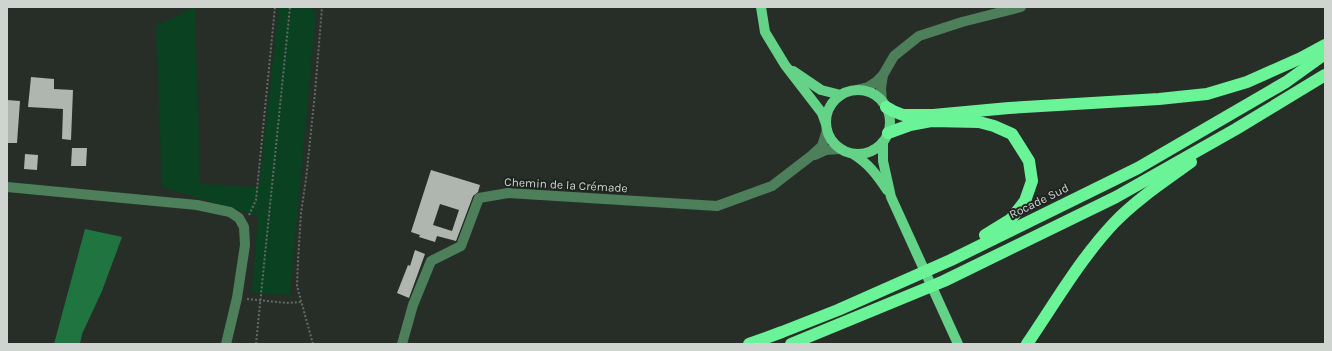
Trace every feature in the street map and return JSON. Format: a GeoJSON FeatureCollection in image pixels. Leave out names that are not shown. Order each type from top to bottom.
{"type":"FeatureCollection","features":[{"type":"Feature","properties":{"kind":"highway"},"geometry":{"type":"LineString","coordinates":[[884,104],[893,111],[903,115],[933,115],[1009,108],[1159,99],[1207,94],[1247,82],[1301,58],[1325,45]]}},
{"type":"Feature","properties":{"kind":"highway","name":"Rocade Sud"},"geometry":{"type":"LineString","coordinates":[[749,344],[838,310],[950,260],[1138,168],[1286,82],[1325,54]]}},
{"type":"Feature","properties":{"kind":"highway"},"geometry":{"type":"LineString","coordinates":[[791,344],[944,281],[1116,197],[1325,75]]}},
{"type":"Feature","properties":{"kind":"highway"},"geometry":{"type":"LineString","coordinates":[[886,137],[910,125],[931,121],[979,122],[994,126],[1012,134],[1029,161],[1032,181],[1026,201],[1011,219],[968,246],[950,260]]}},
{"type":"Feature","properties":{"kind":"highway"},"geometry":{"type":"LineString","coordinates":[[1027,344],[1087,256],[1115,222],[1140,200],[1236,128]]}},
{"type":"Feature","properties":{"kind":"main road"},"geometry":{"type":"LineString","coordinates":[[761,7],[765,32],[785,65],[822,113],[830,137],[840,149],[866,162],[872,168],[891,197],[958,344]]}},
{"type":"Feature","properties":{"kind":"main road"},"geometry":{"type":"LineString","coordinates":[[785,65],[821,90],[841,95]]}},
{"type":"Feature","properties":{"kind":"main road"},"geometry":{"type":"LineString","coordinates":[[827,127],[827,116],[834,101],[841,95],[848,92],[856,90],[866,91],[875,95],[884,104],[889,115],[890,124],[886,137],[883,161],[891,197]]}},
{"type":"Feature","properties":{"kind":"main road"},"geometry":{"type":"LineString","coordinates":[[852,154],[870,152],[877,148],[886,137]]}},
{"type":"Feature","properties":{"kind":"street"},"geometry":{"type":"LineString","coordinates":[[856,90],[868,87],[883,75],[894,56],[919,36],[962,22],[1021,7]]}},
{"type":"Feature","properties":{"kind":"street"},"geometry":{"type":"LineString","coordinates":[[883,75],[881,88],[884,104]]}},
{"type":"Feature","properties":{"kind":"street"},"geometry":{"type":"LineString","coordinates":[[811,156],[822,146],[827,127]]}},
{"type":"Feature","properties":{"kind":"street"},"geometry":{"type":"LineString","coordinates":[[811,156],[826,150],[840,149]]}},
{"type":"Feature","properties":{"kind":"street","name":"Chemin de la Crémade"},"geometry":{"type":"LineString","coordinates":[[402,344],[412,305],[431,261],[461,246],[478,198],[508,193],[717,206],[772,186],[811,156]]}},
{"type":"Feature","properties":{"kind":"street"},"geometry":{"type":"LineString","coordinates":[[7,187],[197,205],[230,212],[239,218],[244,227],[245,245],[237,298],[226,344]]}},
{"type":"Feature","properties":{"kind":"path"},"geometry":{"type":"LineString","coordinates":[[244,227],[256,200],[275,7]]}},
{"type":"Feature","properties":{"kind":"path"},"geometry":{"type":"LineString","coordinates":[[256,344],[290,7]]}},
{"type":"Feature","properties":{"kind":"path"},"geometry":{"type":"LineString","coordinates":[[313,344],[297,286],[299,237],[315,93],[322,7]]}},
{"type":"Feature","properties":{"kind":"path"},"geometry":{"type":"LineString","coordinates":[[237,298],[287,303],[302,302]]}},
{"type":"Feature","properties":{"kind":"shaded area"},"geometry":{"type":"Polygon","coordinates":[[[195,7],[200,184],[259,187],[279,7],[311,7],[316,13],[290,295],[252,293],[258,216],[162,187],[156,26],[195,7]]]}},
{"type":"Feature","properties":{"kind":"shaded area"},"geometry":{"type":"Polygon","coordinates":[[[85,229],[122,237],[102,291],[82,334],[80,344],[54,344],[85,229]]]}},
{"type":"Feature","properties":{"kind":"building"},"geometry":{"type":"Polygon","coordinates":[[[31,77],[54,79],[54,89],[73,90],[71,140],[62,139],[63,109],[28,107],[31,77]]]}},
{"type":"Feature","properties":{"kind":"building"},"geometry":{"type":"Polygon","coordinates":[[[7,100],[20,101],[17,143],[7,143],[7,100]]]}},
{"type":"Feature","properties":{"kind":"building"},"geometry":{"type":"Polygon","coordinates":[[[72,148],[87,148],[86,166],[71,166],[72,148]]]}},
{"type":"Feature","properties":{"kind":"building"},"geometry":{"type":"Polygon","coordinates":[[[25,154],[38,155],[37,170],[24,169],[25,154]]]}},
{"type":"Feature","properties":{"kind":"building"},"geometry":{"type":"Polygon","coordinates":[[[431,170],[480,185],[478,192],[473,196],[456,241],[437,236],[435,242],[419,237],[420,235],[411,232],[431,170]],[[440,204],[433,225],[452,231],[459,210],[440,204]]]}},
{"type":"Feature","properties":{"kind":"building"},"geometry":{"type":"Polygon","coordinates":[[[415,250],[425,254],[409,298],[397,293],[408,265],[410,266],[415,250]]]}}]}
